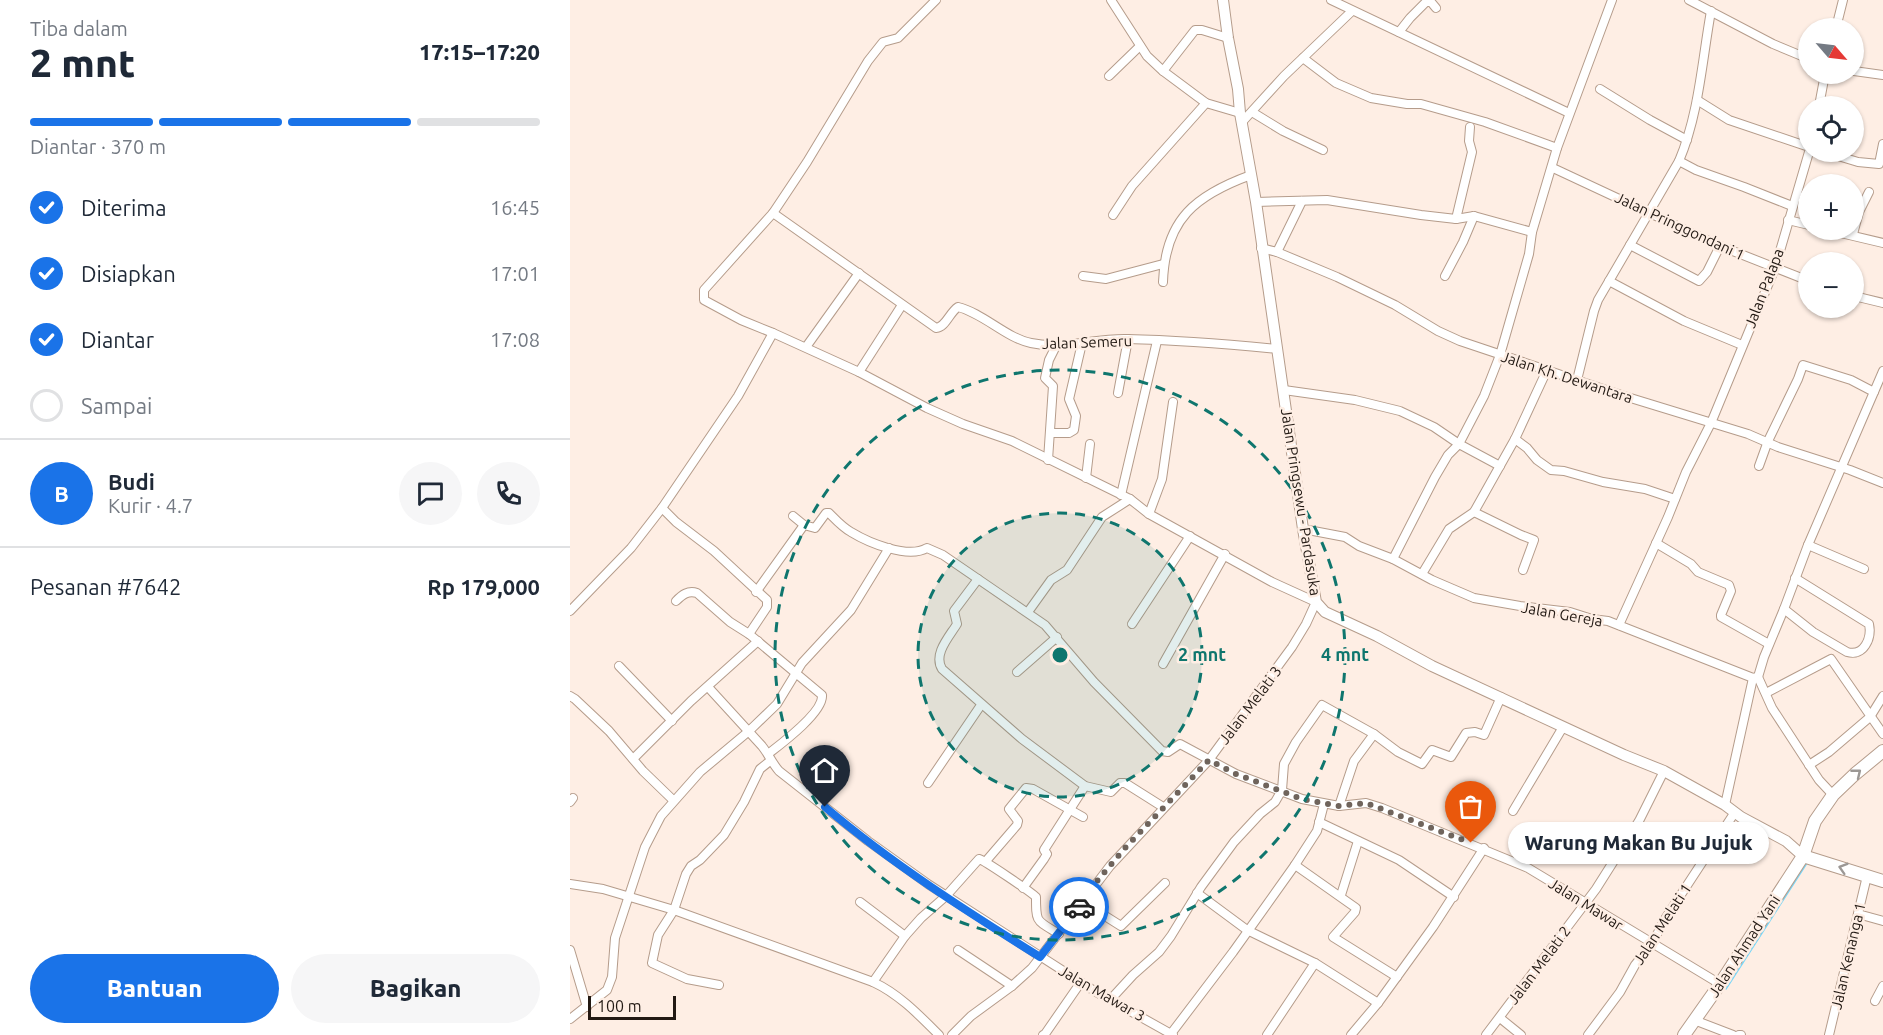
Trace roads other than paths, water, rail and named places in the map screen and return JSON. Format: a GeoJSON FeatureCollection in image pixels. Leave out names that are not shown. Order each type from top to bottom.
{"type":"FeatureCollection","features":[{"type":"Feature","properties":{"kind":"highway","name":"Jalan Ahmad Yani"},"geometry":{"type":"LineString","coordinates":[[1684,1035],[1803,856],[1815,821],[1833,795],[1854,774],[1883,751]]}},
{"type":"Feature","properties":{"kind":"highway"},"geometry":{"type":"LineString","coordinates":[[1803,856],[1883,881]]}},
{"type":"Feature","properties":{"kind":"main road","name":"Jalan Pringsewu - Pardasuka"},"geometry":{"type":"LineString","coordinates":[[1223,0],[1228,38],[1245,116],[1261,248],[1316,602],[1325,612],[1377,636],[1432,666],[1624,755],[1664,771],[1786,841],[1803,856]]}},
{"type":"Feature","properties":{"kind":"street"},"geometry":{"type":"LineString","coordinates":[[936,0],[898,38],[883,42],[868,61],[807,162],[773,213],[704,290],[702,297],[741,320],[859,372],[927,408],[963,424],[1012,441],[1130,499],[1149,514],[1272,582],[1316,602]]}},
{"type":"Feature","properties":{"kind":"street"},"geometry":{"type":"LineString","coordinates":[[1111,0],[1147,56],[1206,103],[1283,131],[1323,150]]}},
{"type":"Feature","properties":{"kind":"street"},"geometry":{"type":"LineString","coordinates":[[1330,0],[1569,113]]}},
{"type":"Feature","properties":{"kind":"street"},"geometry":{"type":"LineString","coordinates":[[1393,559],[1435,477],[1448,455],[1459,444],[1484,396],[1500,355],[1529,254],[1532,232],[1557,148],[1612,0]]}},
{"type":"Feature","properties":{"kind":"street"},"geometry":{"type":"LineString","coordinates":[[1689,0],[1773,44],[1798,54]]}},
{"type":"Feature","properties":{"kind":"street"},"geometry":{"type":"LineString","coordinates":[[1838,18],[1843,0]]}},
{"type":"Feature","properties":{"kind":"street"},"geometry":{"type":"LineString","coordinates":[[1399,32],[1426,2],[1431,2],[1436,8]]}},
{"type":"Feature","properties":{"kind":"street"},"geometry":{"type":"LineString","coordinates":[[1245,116],[1352,11]]}},
{"type":"Feature","properties":{"kind":"street"},"geometry":{"type":"LineString","coordinates":[[1577,381],[1594,311],[1678,161],[1687,140],[1697,100],[1711,11]]}},
{"type":"Feature","properties":{"kind":"street"},"geometry":{"type":"LineString","coordinates":[[1163,71],[1195,30],[1228,38]]}},
{"type":"Feature","properties":{"kind":"street"},"geometry":{"type":"LineString","coordinates":[[1109,76],[1140,46]]}},
{"type":"Feature","properties":{"kind":"street"},"geometry":{"type":"LineString","coordinates":[[1303,58],[1335,83],[1371,98],[1421,104],[1485,122],[1557,148]]}},
{"type":"Feature","properties":{"kind":"street"},"geometry":{"type":"LineString","coordinates":[[1864,72],[1883,75]]}},
{"type":"Feature","properties":{"kind":"street"},"geometry":{"type":"LineString","coordinates":[[1600,89],[1687,140]]}},
{"type":"Feature","properties":{"kind":"street"},"geometry":{"type":"LineString","coordinates":[[1697,100],[1729,120],[1798,145]]}},
{"type":"Feature","properties":{"kind":"street"},"geometry":{"type":"LineString","coordinates":[[1113,215],[1132,186],[1206,103]]}},
{"type":"Feature","properties":{"kind":"street"},"geometry":{"type":"LineString","coordinates":[[1456,219],[1472,152],[1469,141],[1470,127]]}},
{"type":"Feature","properties":{"kind":"street"},"geometry":{"type":"LineString","coordinates":[[1858,162],[1879,164],[1883,144]]}},
{"type":"Feature","properties":{"kind":"street"},"geometry":{"type":"LineString","coordinates":[[1678,161],[1696,171],[1792,206]]}},
{"type":"Feature","properties":{"kind":"street","name":"Jalan Palapa"},"geometry":{"type":"LineString","coordinates":[[1619,625],[1686,472],[1711,423],[1775,268],[1805,162]]}},
{"type":"Feature","properties":{"kind":"street","name":"Jalan Pringgondani 1"},"geometry":{"type":"LineString","coordinates":[[1552,168],[1720,246],[1798,277]]}},
{"type":"Feature","properties":{"kind":"street"},"geometry":{"type":"LineString","coordinates":[[1163,282],[1167,242],[1188,211],[1205,195],[1222,185],[1251,175]]}},
{"type":"Feature","properties":{"kind":"street"},"geometry":{"type":"LineString","coordinates":[[1864,202],[1869,192]]}},
{"type":"Feature","properties":{"kind":"street"},"geometry":{"type":"LineString","coordinates":[[1256,202],[1327,200],[1456,219],[1474,216],[1532,232]]}},
{"type":"Feature","properties":{"kind":"street"},"geometry":{"type":"LineString","coordinates":[[1277,252],[1302,201]]}},
{"type":"Feature","properties":{"kind":"street","name":"Jalan Semeru"},"geometry":{"type":"LineString","coordinates":[[773,213],[939,329],[953,310],[958,307],[1005,330],[1017,339],[1033,344],[1128,339],[1205,341],[1277,349]]}},
{"type":"Feature","properties":{"kind":"street"},"geometry":{"type":"LineString","coordinates":[[1445,276],[1474,216]]}},
{"type":"Feature","properties":{"kind":"street"},"geometry":{"type":"LineString","coordinates":[[1788,220],[1798,222]]}},
{"type":"Feature","properties":{"kind":"street"},"geometry":{"type":"LineString","coordinates":[[1864,237],[1883,243]]}},
{"type":"Feature","properties":{"kind":"street"},"geometry":{"type":"LineString","coordinates":[[1630,246],[1699,282],[1707,272],[1720,246]]}},
{"type":"Feature","properties":{"kind":"street","name":"Jalan Kh. Dewantara"},"geometry":{"type":"LineString","coordinates":[[1261,248],[1277,252],[1395,305],[1449,336],[1577,381],[1768,441],[1778,447],[1840,466],[1883,483]]}},
{"type":"Feature","properties":{"kind":"street"},"geometry":{"type":"LineString","coordinates":[[1083,276],[1106,279],[1163,264]]}},
{"type":"Feature","properties":{"kind":"street"},"geometry":{"type":"LineString","coordinates":[[806,347],[858,273]]}},
{"type":"Feature","properties":{"kind":"street"},"geometry":{"type":"LineString","coordinates":[[1609,281],[1684,321],[1742,345]]}},
{"type":"Feature","properties":{"kind":"street"},"geometry":{"type":"LineString","coordinates":[[1864,298],[1883,303]]}},
{"type":"Feature","properties":{"kind":"street"},"geometry":{"type":"LineString","coordinates":[[859,372],[902,305]]}},
{"type":"Feature","properties":{"kind":"street"},"geometry":{"type":"LineString","coordinates":[[570,611],[631,548],[662,508],[738,396],[773,333]]}},
{"type":"Feature","properties":{"kind":"street"},"geometry":{"type":"LineString","coordinates":[[1118,393],[1128,339]]}},
{"type":"Feature","properties":{"kind":"street"},"geometry":{"type":"LineString","coordinates":[[1121,495],[1157,341]]}},
{"type":"Feature","properties":{"kind":"street"},"geometry":{"type":"LineString","coordinates":[[1050,434],[1069,433],[1074,430],[1077,416],[1069,399],[1082,343]]}},
{"type":"Feature","properties":{"kind":"street"},"geometry":{"type":"LineString","coordinates":[[1048,460],[1053,386],[1045,378],[1049,360],[1057,344]]}},
{"type":"Feature","properties":{"kind":"street"},"geometry":{"type":"LineString","coordinates":[[1759,466],[1803,365],[1851,380],[1874,392]]}},
{"type":"Feature","properties":{"kind":"street"},"geometry":{"type":"LineString","coordinates":[[1422,574],[1449,529],[1474,512],[1515,439],[1547,370]]}},
{"type":"Feature","properties":{"kind":"street"},"geometry":{"type":"LineString","coordinates":[[1725,805],[1755,677],[1840,466],[1883,371]]}},
{"type":"Feature","properties":{"kind":"street"},"geometry":{"type":"LineString","coordinates":[[1284,390],[1354,400],[1400,411],[1434,427],[1459,444],[1500,466]]}},
{"type":"Feature","properties":{"kind":"street"},"geometry":{"type":"LineString","coordinates":[[1149,514],[1164,469],[1173,402]]}},
{"type":"Feature","properties":{"kind":"street"},"geometry":{"type":"LineString","coordinates":[[1515,439],[1551,470],[1644,489],[1675,499]]}},
{"type":"Feature","properties":{"kind":"street"},"geometry":{"type":"LineString","coordinates":[[1086,478],[1090,444]]}},
{"type":"Feature","properties":{"kind":"street"},"geometry":{"type":"LineString","coordinates":[[1028,612],[1051,580],[1066,570],[1102,517],[1130,499]]}},
{"type":"Feature","properties":{"kind":"street"},"geometry":{"type":"LineString","coordinates":[[662,508],[767,600],[768,604],[749,633]]}},
{"type":"Feature","properties":{"kind":"street"},"geometry":{"type":"LineString","coordinates":[[1474,512],[1521,536],[1534,540],[1523,570]]}},
{"type":"Feature","properties":{"kind":"street"},"geometry":{"type":"LineString","coordinates":[[794,516],[804,525],[815,528],[826,513],[829,513],[849,531],[889,548],[918,552],[927,548],[933,549],[1028,612],[1057,637],[1017,672]]}},
{"type":"Feature","properties":{"kind":"street"},"geometry":{"type":"LineString","coordinates":[[756,592],[804,525]]}},
{"type":"Feature","properties":{"kind":"street","name":"Jalan Gereja"},"geometry":{"type":"LineString","coordinates":[[1303,529],[1344,537],[1474,598],[1570,612],[1619,625],[1705,660],[1755,677]]}},
{"type":"Feature","properties":{"kind":"street"},"geometry":{"type":"LineString","coordinates":[[1132,624],[1190,536]]}},
{"type":"Feature","properties":{"kind":"street"},"geometry":{"type":"LineString","coordinates":[[1656,543],[1691,564],[1698,572],[1729,585],[1731,591],[1721,617],[1769,644]]}},
{"type":"Feature","properties":{"kind":"street"},"geometry":{"type":"LineString","coordinates":[[1808,545],[1864,569]]}},
{"type":"Feature","properties":{"kind":"street"},"geometry":{"type":"LineString","coordinates":[[570,1019],[607,990],[610,983],[615,938],[653,829],[674,800],[700,772],[777,704],[819,642],[851,610],[889,548]]}},
{"type":"Feature","properties":{"kind":"street"},"geometry":{"type":"LineString","coordinates":[[1163,664],[1225,554]]}},
{"type":"Feature","properties":{"kind":"street"},"geometry":{"type":"LineString","coordinates":[[1784,609],[1813,632],[1847,652],[1861,650],[1869,640],[1869,624],[1795,578]]}},
{"type":"Feature","properties":{"kind":"street"},"geometry":{"type":"LineString","coordinates":[[978,579],[956,608],[954,615],[957,624],[940,651],[939,664],[942,669],[1022,739],[1085,786],[1111,792],[1120,783],[1125,783],[1163,807]]}},
{"type":"Feature","properties":{"kind":"street"},"geometry":{"type":"LineString","coordinates":[[676,601],[682,594],[691,591],[697,593],[730,622],[749,633],[822,695],[822,701],[810,718],[760,769],[724,835],[689,869],[674,910],[658,935],[652,963],[687,979],[719,985]]}},
{"type":"Feature","properties":{"kind":"street","name":"Jalan Melati 3"},"geometry":{"type":"LineString","coordinates":[[952,1035],[971,1016],[1032,968],[1117,857],[1209,760],[1292,647],[1316,602]]}},
{"type":"Feature","properties":{"kind":"street","name":"Jalan Mawar"},"geometry":{"type":"LineString","coordinates":[[1057,637],[1094,682],[1162,751],[1168,752],[1180,744],[1236,774],[1302,799],[1339,806],[1366,803],[1484,848],[1528,868],[1720,984]]}},
{"type":"Feature","properties":{"kind":"street"},"geometry":{"type":"LineString","coordinates":[[633,759],[758,641]]}},
{"type":"Feature","properties":{"kind":"street"},"geometry":{"type":"LineString","coordinates":[[1766,693],[1832,659],[1883,734]]}},
{"type":"Feature","properties":{"kind":"street"},"geometry":{"type":"LineString","coordinates":[[619,666],[672,721]]}},
{"type":"Feature","properties":{"kind":"street"},"geometry":{"type":"LineString","coordinates":[[1755,677],[1809,765],[1833,795]]}},
{"type":"Feature","properties":{"kind":"street","name":"Jalan Mawar 3"},"geometry":{"type":"LineString","coordinates":[[708,687],[795,785],[873,846],[1040,957],[1110,1000],[1172,1034]]}},
{"type":"Feature","properties":{"kind":"street"},"geometry":{"type":"LineString","coordinates":[[1809,765],[1829,752],[1870,717],[1883,696]]}},
{"type":"Feature","properties":{"kind":"street"},"geometry":{"type":"LineString","coordinates":[[1110,1000],[1132,975],[1159,952],[1197,893],[1234,842],[1260,814],[1275,802],[1282,790],[1284,764],[1296,742],[1322,705],[1374,734],[1398,752],[1422,765],[1432,750],[1451,757],[1466,733],[1475,732],[1484,735],[1501,697]]}},
{"type":"Feature","properties":{"kind":"street"},"geometry":{"type":"LineString","coordinates":[[572,699],[609,731],[643,771],[674,800]]}},
{"type":"Feature","properties":{"kind":"street"},"geometry":{"type":"LineString","coordinates":[[928,783],[981,705]]}},
{"type":"Feature","properties":{"kind":"street"},"geometry":{"type":"LineString","coordinates":[[1514,811],[1563,727]]}},
{"type":"Feature","properties":{"kind":"street"},"geometry":{"type":"LineString","coordinates":[[1339,806],[1354,761],[1374,734]]}},
{"type":"Feature","properties":{"kind":"street","name":"Jalan Melati 2"},"geometry":{"type":"LineString","coordinates":[[1486,1035],[1586,902],[1639,821],[1664,771]]}},
{"type":"Feature","properties":{"kind":"street"},"geometry":{"type":"LineString","coordinates":[[1023,888],[1047,854],[1044,850],[1085,786]]}},
{"type":"Feature","properties":{"kind":"street"},"geometry":{"type":"LineString","coordinates":[[986,861],[1017,825],[1018,821],[1009,809],[1026,788],[1033,789],[1083,817]]}},
{"type":"Feature","properties":{"kind":"street"},"geometry":{"type":"LineString","coordinates":[[1172,1034],[1296,865],[1317,831],[1324,804]]}},
{"type":"Feature","properties":{"kind":"street","name":"Jalan Melati 1"},"geometry":{"type":"LineString","coordinates":[[1588,1035],[1620,992],[1635,965],[1652,944],[1665,919],[1735,812]]}},
{"type":"Feature","properties":{"kind":"street"},"geometry":{"type":"LineString","coordinates":[[1319,822],[1399,860],[1454,897]]}},
{"type":"Feature","properties":{"kind":"street"},"geometry":{"type":"LineString","coordinates":[[1341,895],[1358,841]]}},
{"type":"Feature","properties":{"kind":"street"},"geometry":{"type":"LineString","coordinates":[[1351,1035],[1378,1003],[1454,897],[1484,848]]}},
{"type":"Feature","properties":{"kind":"street"},"geometry":{"type":"LineString","coordinates":[[873,982],[905,936],[946,896],[979,859],[986,861],[1036,897],[1035,909],[1041,923],[1059,934]]}},
{"type":"Feature","properties":{"kind":"street"},"geometry":{"type":"LineString","coordinates":[[1296,865],[1341,895],[1356,908],[1333,937],[1397,977]]}},
{"type":"Feature","properties":{"kind":"street","name":"Jalan Kenanga 1"},"geometry":{"type":"LineString","coordinates":[[1829,1035],[1867,876]]}},
{"type":"Feature","properties":{"kind":"street"},"geometry":{"type":"LineString","coordinates":[[570,884],[603,889],[674,910],[873,982],[899,997],[939,1035]]}},
{"type":"Feature","properties":{"kind":"street"},"geometry":{"type":"LineString","coordinates":[[1083,902],[1121,926],[1165,884]]}},
{"type":"Feature","properties":{"kind":"street"},"geometry":{"type":"LineString","coordinates":[[1197,893],[1247,930],[1315,963],[1378,1003]]}},
{"type":"Feature","properties":{"kind":"street"},"geometry":{"type":"LineString","coordinates":[[860,902],[905,936]]}},
{"type":"Feature","properties":{"kind":"street"},"geometry":{"type":"LineString","coordinates":[[1858,914],[1883,921]]}},
{"type":"Feature","properties":{"kind":"street"},"geometry":{"type":"LineString","coordinates":[[570,950],[587,1007]]}},
{"type":"Feature","properties":{"kind":"street"},"geometry":{"type":"LineString","coordinates":[[958,950],[1012,986]]}},
{"type":"Feature","properties":{"kind":"street"},"geometry":{"type":"LineString","coordinates":[[1267,1035],[1315,963]]}},
{"type":"Feature","properties":{"kind":"street"},"geometry":{"type":"LineString","coordinates":[[1045,1035],[1081,982]]}},
{"type":"Feature","properties":{"kind":"street"},"geometry":{"type":"LineString","coordinates":[[1875,1001],[1883,986]]}},
{"type":"Feature","properties":{"kind":"street"},"geometry":{"type":"LineString","coordinates":[[1500,1018],[1521,1035]]}},
{"type":"Feature","properties":{"kind":"street"},"geometry":{"type":"LineString","coordinates":[[1694,1020],[1732,1035]]}},
{"type":"Feature","properties":{"kind":"waterway"},"geometry":{"type":"LineString","coordinates":[[1726,989],[1807,863]]}},
{"type":"Feature","properties":{"kind":"place","name":"Warung Makan Bu Jujuk"},"geometry":{"type":"Point","coordinates":[1471,843]}}]}
